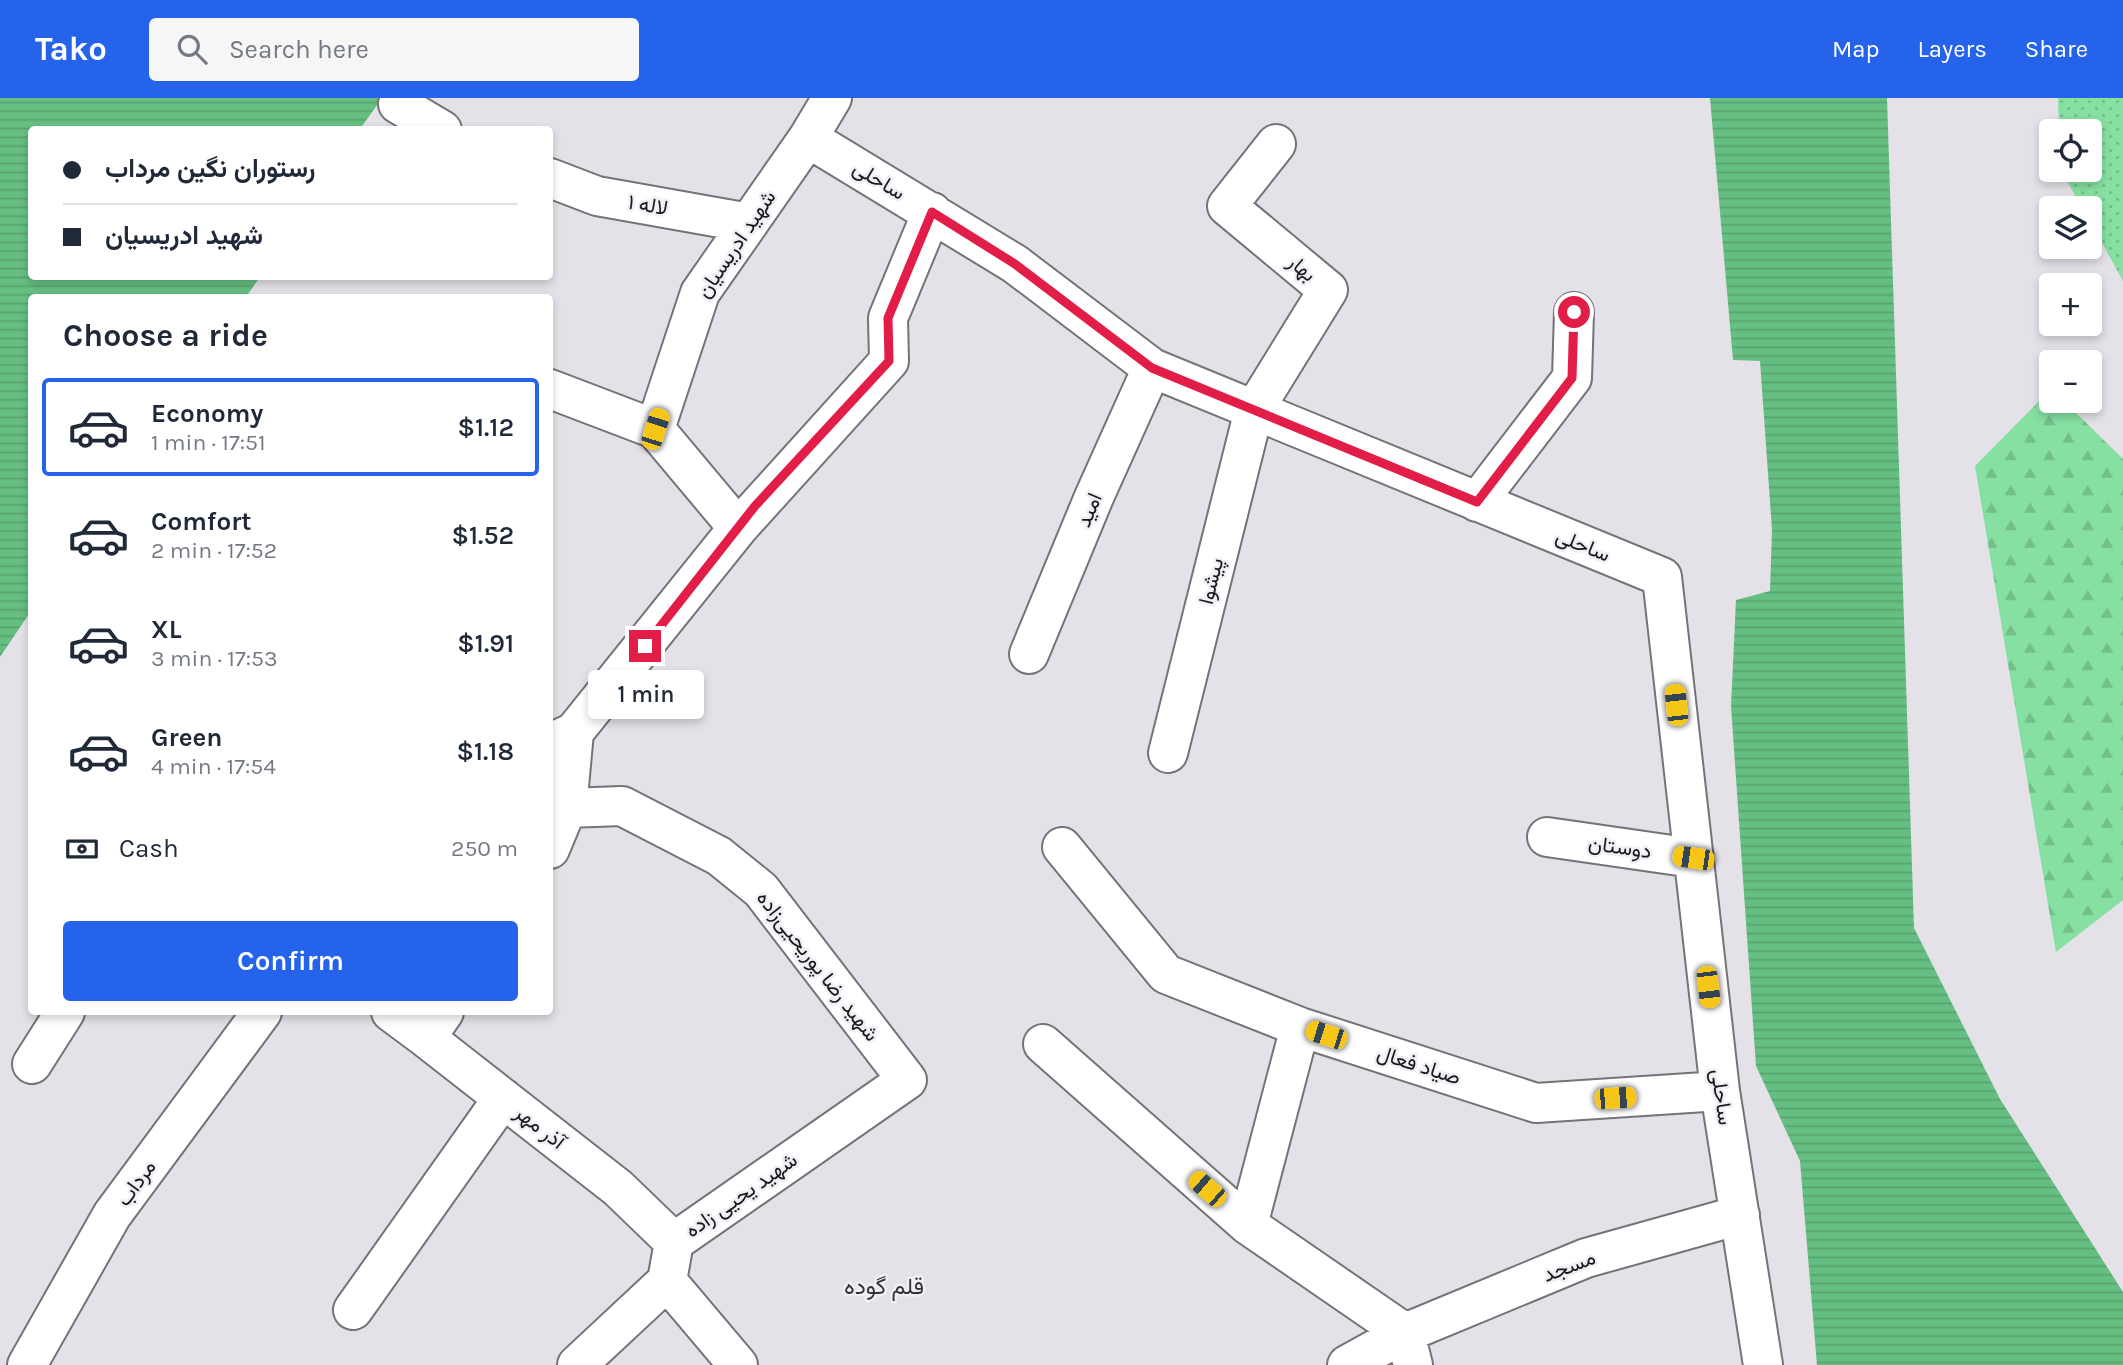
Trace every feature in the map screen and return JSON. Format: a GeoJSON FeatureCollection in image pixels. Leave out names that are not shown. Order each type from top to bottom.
{"type":"FeatureCollection","features":[{"type":"Feature","properties":{"kind":"street","name":"شهید ادریسیان"},"geometry":{"type":"LineString","coordinates":[[655,429],[700,293],[808,138],[832,98]]}},
{"type":"Feature","properties":{"kind":"street"},"geometry":{"type":"LineString","coordinates":[[398,104],[435,126]]}},
{"type":"Feature","properties":{"kind":"street","name":"ساحلی"},"geometry":{"type":"LineString","coordinates":[[808,138],[1015,264],[1152,368],[1662,577],[1720,1091],[1763,1365]]}},
{"type":"Feature","properties":{"kind":"street","name":"بهار"},"geometry":{"type":"LineString","coordinates":[[1254,410],[1328,290],[1227,206],[1276,144]]}},
{"type":"Feature","properties":{"kind":"street","name":"لاله ۱"},"geometry":{"type":"LineString","coordinates":[[553,179],[597,196],[749,222]]}},
{"type":"Feature","properties":{"kind":"street"},"geometry":{"type":"LineString","coordinates":[[553,842],[568,808],[562,738],[738,528],[889,361],[888,318],[932,212]]}},
{"type":"Feature","properties":{"kind":"street"},"geometry":{"type":"LineString","coordinates":[[1477,502],[1572,378],[1574,312]]}},
{"type":"Feature","properties":{"kind":"street","name":"امید"},"geometry":{"type":"LineString","coordinates":[[1029,653],[1152,368]]}},
{"type":"Feature","properties":{"kind":"street"},"geometry":{"type":"LineString","coordinates":[[553,390],[655,429],[738,528]]}},
{"type":"Feature","properties":{"kind":"street","name":"پیشوا"},"geometry":{"type":"LineString","coordinates":[[1168,753],[1254,410]]}},
{"type":"Feature","properties":{"kind":"street","name":"شهید رضا پوریحیی‌زاده"},"geometry":{"type":"LineString","coordinates":[[568,808],[622,806],[719,856],[761,890],[908,1080]]}},
{"type":"Feature","properties":{"kind":"street","name":"دوستان"},"geometry":{"type":"LineString","coordinates":[[1547,837],[1693,858]]}},
{"type":"Feature","properties":{"kind":"street","name":"صیاد فعال"},"geometry":{"type":"LineString","coordinates":[[1062,847],[1166,974],[1300,1027],[1536,1103],[1720,1091]]}},
{"type":"Feature","properties":{"kind":"street"},"geometry":{"type":"LineString","coordinates":[[32,1064],[63,1015]]}},
{"type":"Feature","properties":{"kind":"street","name":"مرداب"},"geometry":{"type":"LineString","coordinates":[[27,1365],[112,1215],[260,1015]]}},
{"type":"Feature","properties":{"kind":"street","name":"آذر مهر"},"geometry":{"type":"LineString","coordinates":[[401,1015],[435,1025],[503,1098],[618,1188],[674,1242]]}},
{"type":"Feature","properties":{"kind":"street"},"geometry":{"type":"LineString","coordinates":[[1248,1225],[1300,1027]]}},
{"type":"Feature","properties":{"kind":"street"},"geometry":{"type":"LineString","coordinates":[[1043,1044],[1248,1225],[1409,1349]]}},
{"type":"Feature","properties":{"kind":"street","name":"شهید یحیی زاده"},"geometry":{"type":"LineString","coordinates":[[667,1280],[674,1242],[908,1080]]}},
{"type":"Feature","properties":{"kind":"street"},"geometry":{"type":"LineString","coordinates":[[353,1310],[503,1098]]}},
{"type":"Feature","properties":{"kind":"street","name":"مسجد"},"geometry":{"type":"LineString","coordinates":[[1347,1365],[1409,1349],[1586,1258],[1740,1215]]}},
{"type":"Feature","properties":{"kind":"street"},"geometry":{"type":"LineString","coordinates":[[577,1365],[667,1280],[738,1365]]}},
{"type":"Feature","properties":{"kind":"green space"},"geometry":{"type":"Polygon","coordinates":[[[2058,98],[2123,98],[2123,281],[2102,243],[2102,196],[2075,196],[2068,182],[2102,182],[2102,119],[2059,119],[2058,98]]]}},
{"type":"Feature","properties":{"kind":"green space"},"geometry":{"type":"Polygon","coordinates":[[[2039,401],[2039,413],[2076,413],[2123,459],[2123,900],[2056,952],[1975,466],[2039,401]]]}},
{"type":"Feature","properties":{"kind":"shaded area"},"geometry":{"type":"Polygon","coordinates":[[[0,98],[382,98],[362,126],[28,126],[28,280],[258,280],[248,294],[28,294],[28,615],[0,657],[0,98]]]}},
{"type":"Feature","properties":{"kind":"shaded area"},"geometry":{"type":"Polygon","coordinates":[[[1710,98],[1887,98],[1914,928],[2000,1099],[2123,1292],[2123,1365],[1817,1365],[1800,1161],[1756,1066],[1731,706],[1736,600],[1770,591],[1772,530],[1760,361],[1733,360],[1710,98]]]}},
{"type":"Feature","properties":{"kind":"district","name":"قلم گوده"},"geometry":{"type":"Point","coordinates":[884,1286]}},
{"type":"Feature","properties":{"kind":"route"},"geometry":{"type":"LineString","coordinates":[[645,646],[755,506],[889,361],[888,318],[932,212],[1015,264],[1152,368],[1477,502],[1572,378],[1574,312]]}}]}
